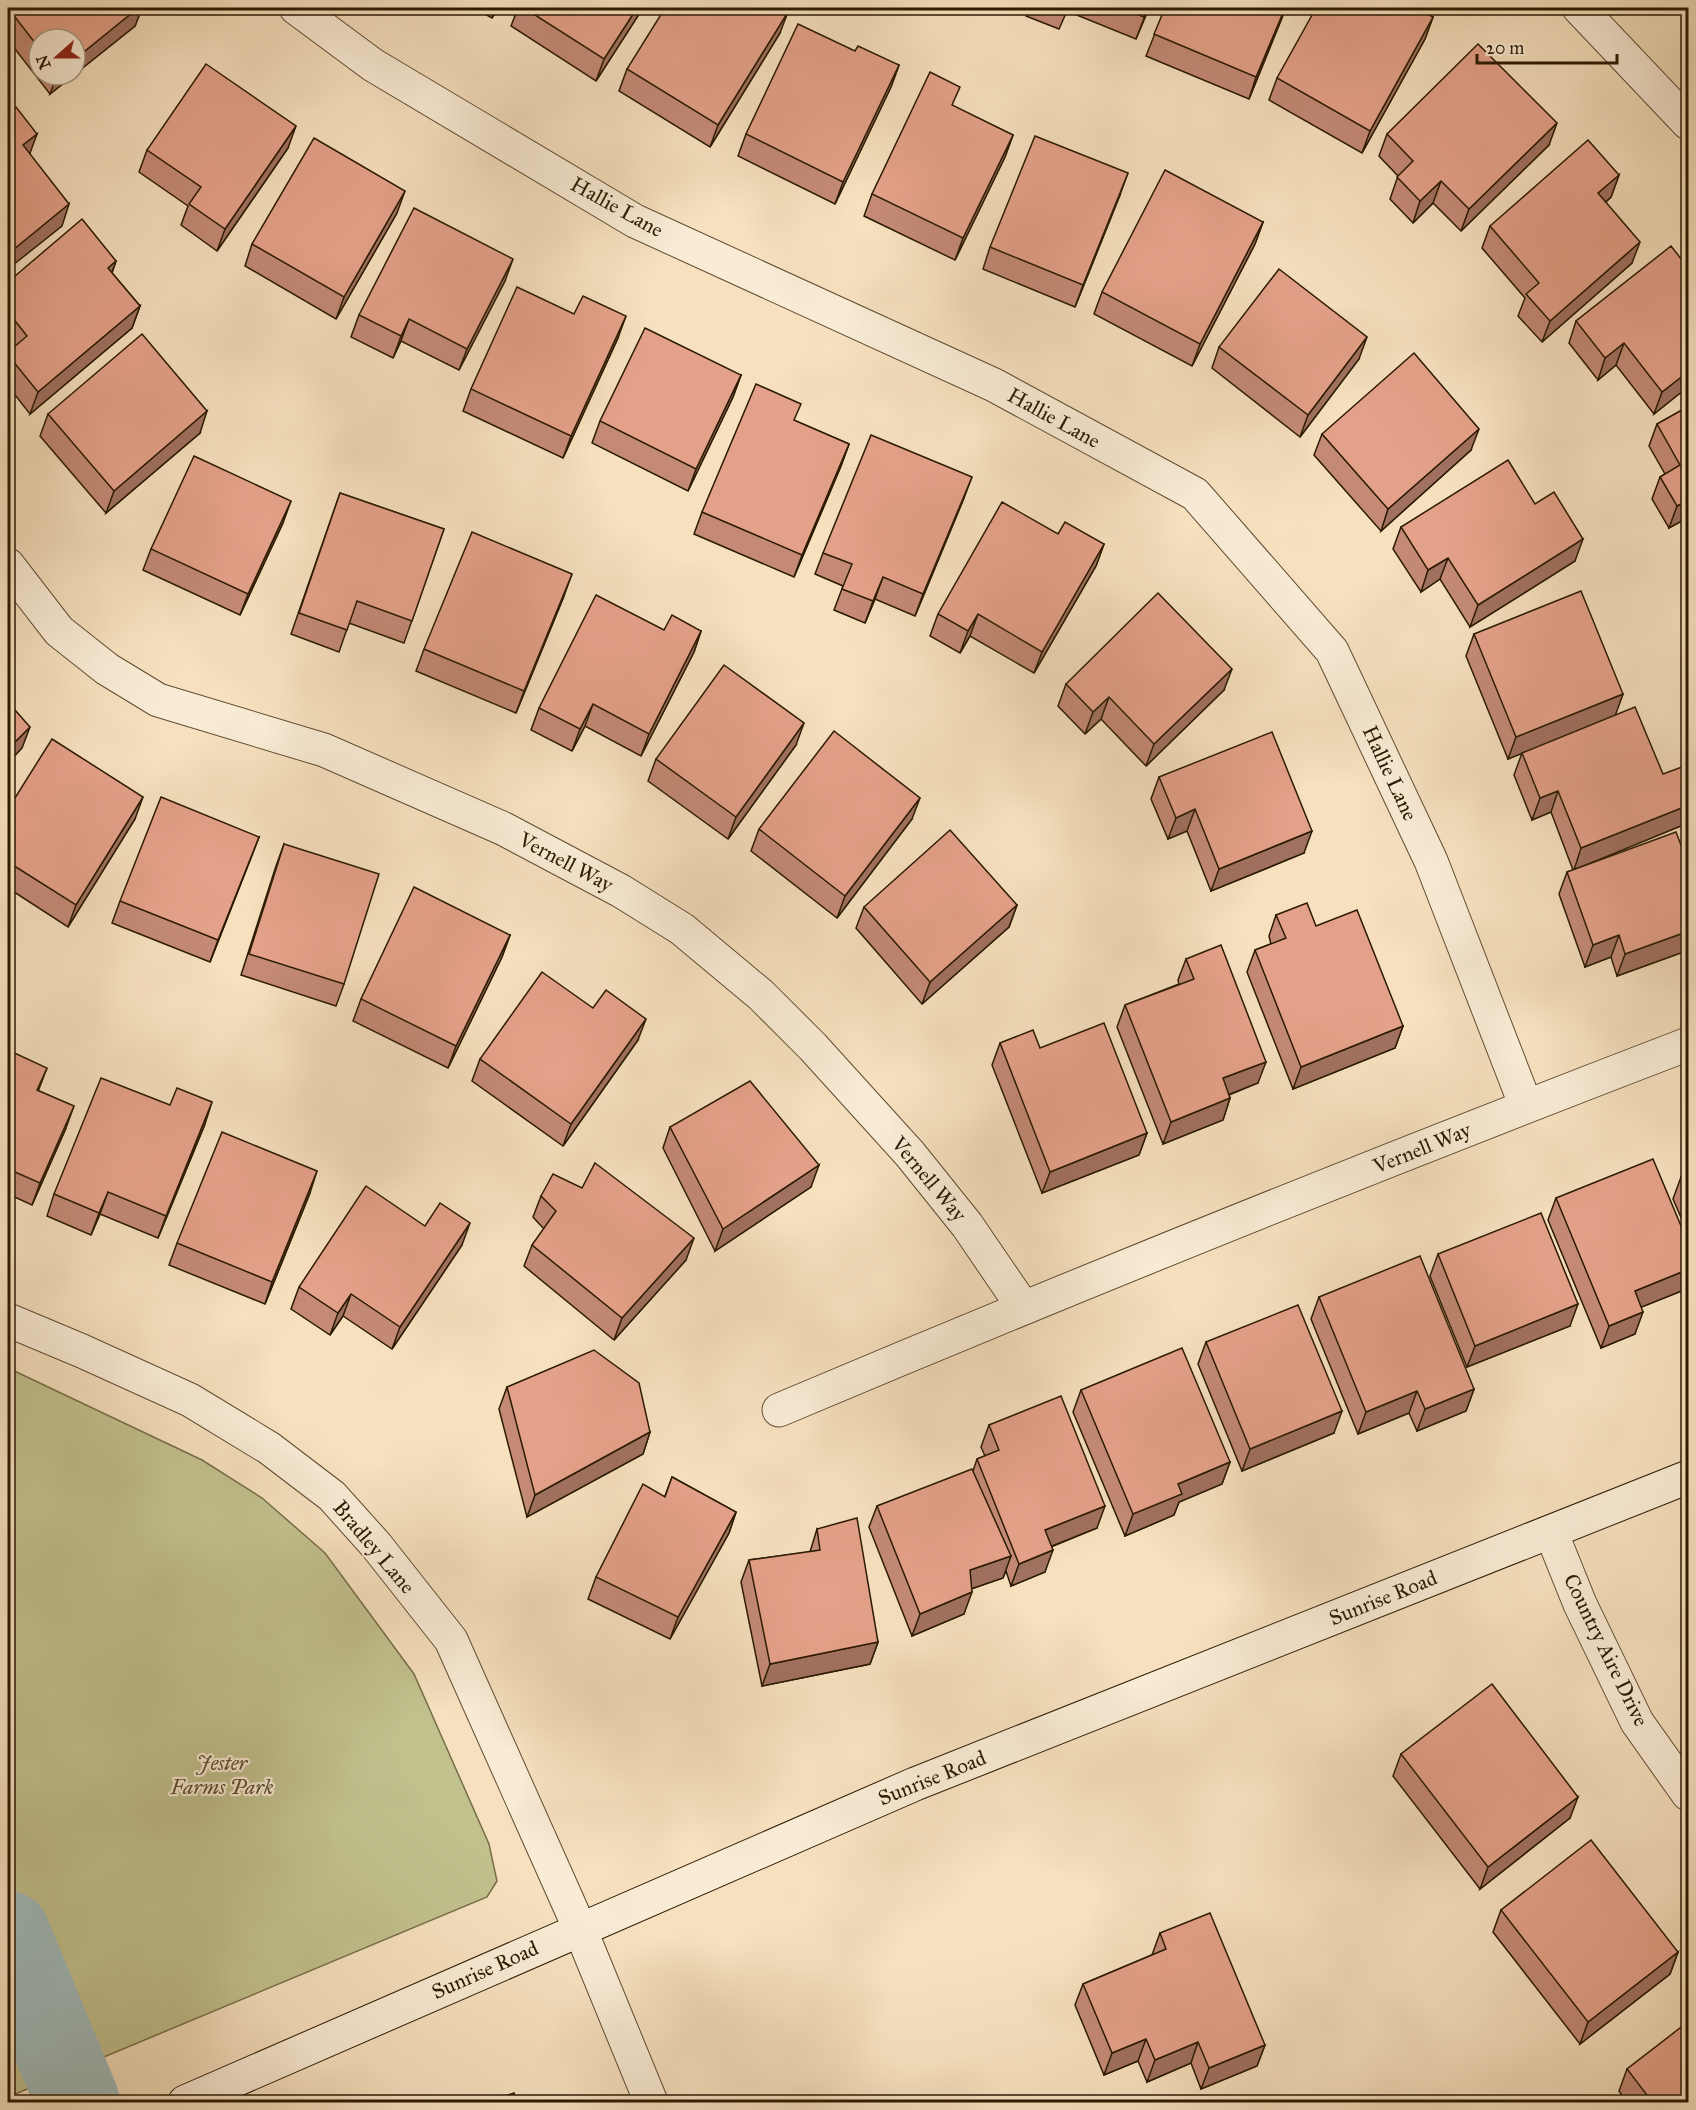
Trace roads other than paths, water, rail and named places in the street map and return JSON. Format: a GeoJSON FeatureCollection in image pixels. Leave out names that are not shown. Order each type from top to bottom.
{"type":"FeatureCollection","features":[{"type":"Feature","properties":{"kind":"street","name":"Hallie Lane"},"geometry":{"type":"LineString","coordinates":[[296,8],[373,64],[635,220],[994,385],[1195,494],[1332,651],[1431,861],[1526,1106]]}},
{"type":"Feature","properties":{"kind":"street"},"geometry":{"type":"LineString","coordinates":[[1579,8],[1689,123]]}},
{"type":"Feature","properties":{"kind":"street","name":"Vernell Way"},"geometry":{"type":"LineString","coordinates":[[8,565],[59,631],[107,669],[158,700],[324,750],[504,829],[621,891],[682,929],[761,995],[813,1047],[910,1154],[967,1225],[1023,1307]]}},
{"type":"Feature","properties":{"kind":"street","name":"Vernell Way"},"geometry":{"type":"LineString","coordinates":[[779,1410],[1023,1307],[1526,1106],[1689,1044]]}},
{"type":"Feature","properties":{"kind":"street","name":"Bradley Lane"},"geometry":{"type":"LineString","coordinates":[[8,1320],[190,1400],[269,1448],[332,1496],[376,1545],[451,1640],[580,1929],[651,2103]]}},
{"type":"Feature","properties":{"kind":"street","name":"Sunrise Road"},"geometry":{"type":"LineString","coordinates":[[197,2097],[915,1784],[1689,1477]]}},
{"type":"Feature","properties":{"kind":"street","name":"Country Aire Drive"},"geometry":{"type":"LineString","coordinates":[[1551,1532],[1580,1604],[1637,1722],[1689,1794]]}},
{"type":"Feature","properties":{"kind":"waterway"},"geometry":{"type":"LineString","coordinates":[[8,1933],[78,2102]]}},
{"type":"Feature","properties":{"kind":"park label","name":"Jester Farms Park"},"geometry":{"type":"Point","coordinates":[222,1775]}}]}
